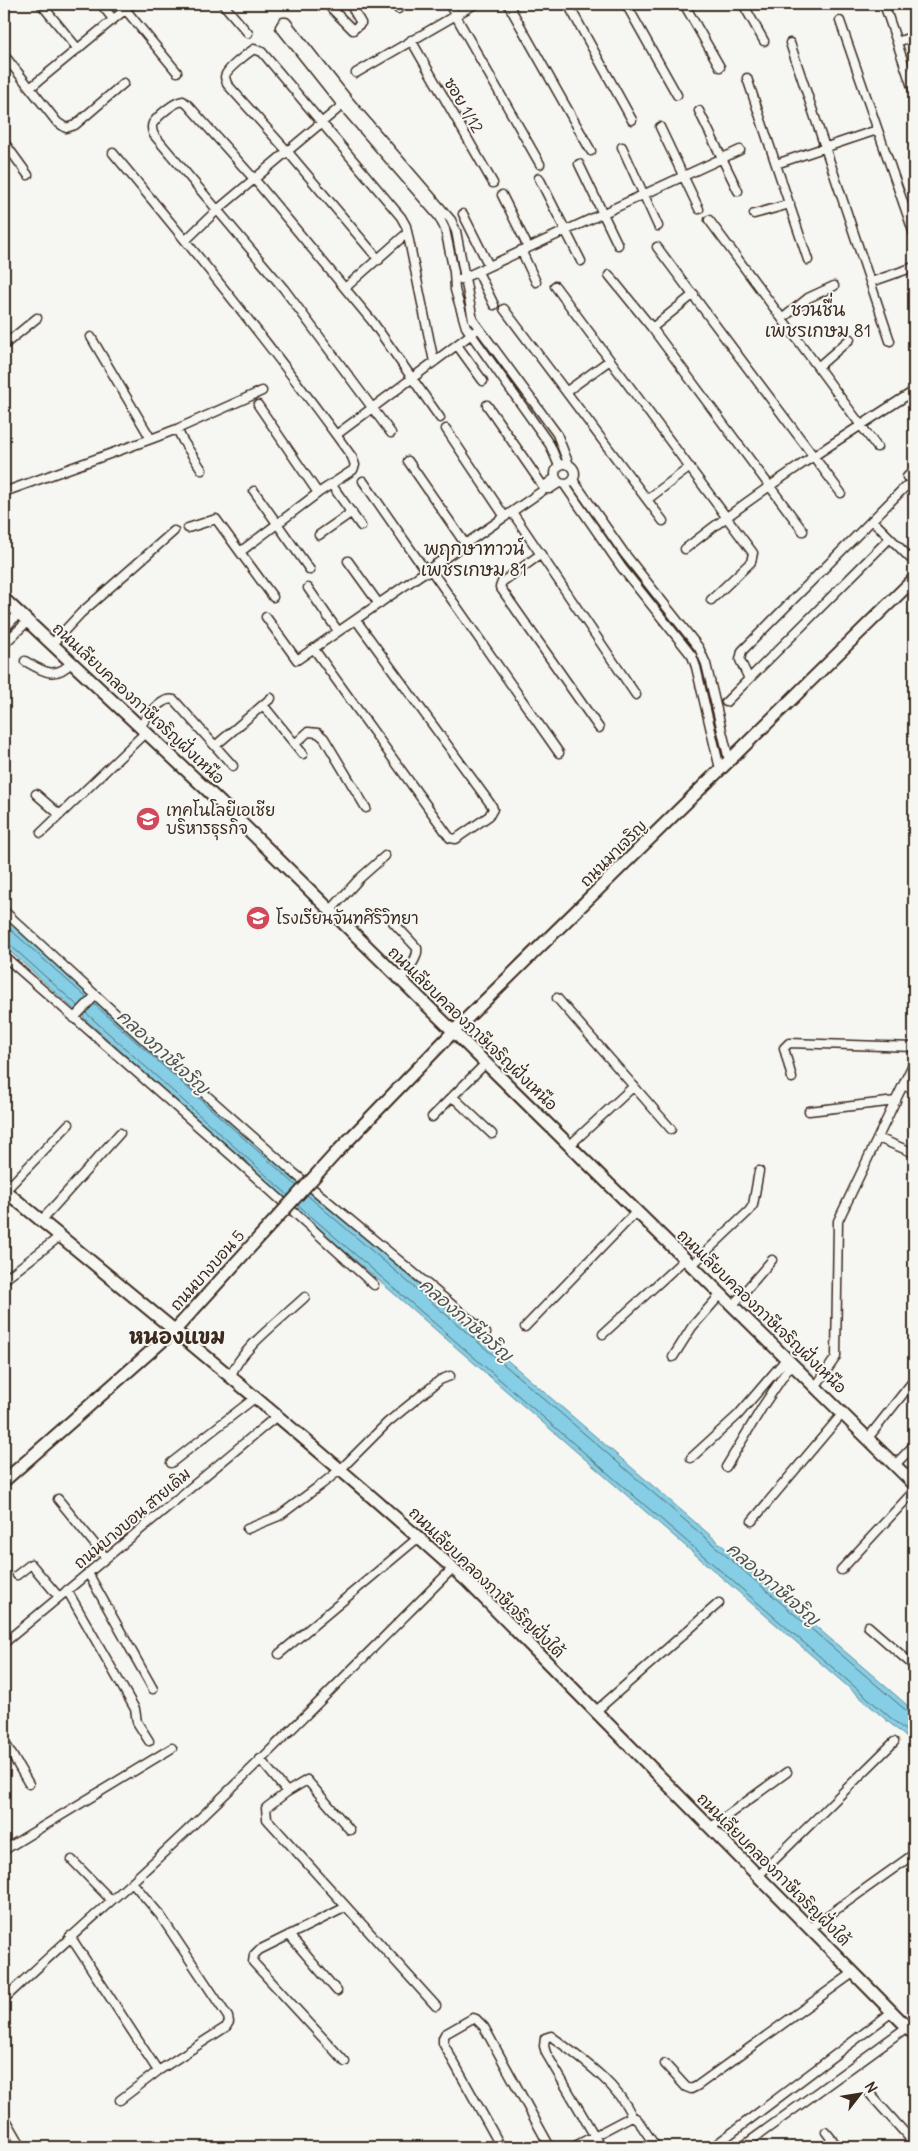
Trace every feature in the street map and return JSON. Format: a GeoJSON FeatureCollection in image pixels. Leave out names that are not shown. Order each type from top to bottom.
{"type":"FeatureCollection","features":[{"type":"Feature","properties":{"kind":"main road","name":"ถนนมาเจริญ"},"geometry":{"type":"LineString","coordinates":[[336,1153],[453,1032],[914,579]]}},
{"type":"Feature","properties":{"kind":"main road","name":"ถนนเลียบคลองภาษีเจริญฝั่งเหนือ"},"geometry":{"type":"LineString","coordinates":[[4,599],[143,729],[790,1360],[914,1484]]}},
{"type":"Feature","properties":{"kind":"main road","name":"ถนนบางบอน 5"},"geometry":{"type":"LineString","coordinates":[[4,1481],[174,1330],[336,1153]]}},
{"type":"Feature","properties":{"kind":"main road","name":"ถนนเลียบคลองภาษีเจริญฝั่งใต้"},"geometry":{"type":"LineString","coordinates":[[4,1191],[278,1415],[453,1568],[912,2032]]}},
{"type":"Feature","properties":{"kind":"street"},"geometry":{"type":"LineString","coordinates":[[41,4],[78,49]]}},
{"type":"Feature","properties":{"kind":"street"},"geometry":{"type":"LineString","coordinates":[[101,4],[113,19]]}},
{"type":"Feature","properties":{"kind":"street"},"geometry":{"type":"LineString","coordinates":[[30,88],[132,4]]}},
{"type":"Feature","properties":{"kind":"street"},"geometry":{"type":"LineString","coordinates":[[223,4],[248,32]]}},
{"type":"Feature","properties":{"kind":"street"},"geometry":{"type":"LineString","coordinates":[[327,4],[353,30],[361,23],[350,4]]}},
{"type":"Feature","properties":{"kind":"street"},"geometry":{"type":"LineString","coordinates":[[449,4],[540,164]]}},
{"type":"Feature","properties":{"kind":"street"},"geometry":{"type":"LineString","coordinates":[[356,73],[475,4]]}},
{"type":"Feature","properties":{"kind":"street"},"geometry":{"type":"LineString","coordinates":[[508,4],[591,152]]}},
{"type":"Feature","properties":{"kind":"street"},"geometry":{"type":"LineString","coordinates":[[568,4],[632,120]]}},
{"type":"Feature","properties":{"kind":"street"},"geometry":{"type":"LineString","coordinates":[[626,4],[677,95]]}},
{"type":"Feature","properties":{"kind":"street"},"geometry":{"type":"LineString","coordinates":[[684,4],[720,67]]}},
{"type":"Feature","properties":{"kind":"street"},"geometry":{"type":"LineString","coordinates":[[743,4],[764,42]]}},
{"type":"Feature","properties":{"kind":"street"},"geometry":{"type":"LineString","coordinates":[[884,4],[914,93]]}},
{"type":"Feature","properties":{"kind":"street"},"geometry":{"type":"LineString","coordinates":[[125,10],[177,72]]}},
{"type":"Feature","properties":{"kind":"street"},"geometry":{"type":"LineString","coordinates":[[840,21],[914,234]]}},
{"type":"Feature","properties":{"kind":"street"},"geometry":{"type":"LineString","coordinates":[[559,466],[550,445],[466,326],[455,290],[445,229],[439,217],[345,102],[286,22],[281,24],[280,27],[345,102],[451,220],[456,231],[470,308],[474,320],[557,434],[569,465],[575,473],[573,480]]}},
{"type":"Feature","properties":{"kind":"street"},"geometry":{"type":"LineString","coordinates":[[897,42],[914,36]]}},
{"type":"Feature","properties":{"kind":"street","name":"ซอย 1/12"},"geometry":{"type":"LineString","coordinates":[[411,40],[493,182]]}},
{"type":"Feature","properties":{"kind":"street"},"geometry":{"type":"LineString","coordinates":[[790,43],[890,341]]}},
{"type":"Feature","properties":{"kind":"street"},"geometry":{"type":"LineString","coordinates":[[379,260],[288,152],[227,84],[224,77],[226,72],[249,52],[254,50],[262,52],[402,217],[406,226],[406,234],[434,362]]}},
{"type":"Feature","properties":{"kind":"street"},"geometry":{"type":"LineString","coordinates":[[4,55],[57,122],[66,128],[75,125],[124,83]]}},
{"type":"Feature","properties":{"kind":"street"},"geometry":{"type":"LineString","coordinates":[[747,78],[808,260]]}},
{"type":"Feature","properties":{"kind":"street"},"geometry":{"type":"LineString","coordinates":[[391,433],[284,289],[216,211],[154,135],[151,129],[153,123],[177,102],[183,101],[188,105],[255,180],[372,320],[440,418]]}},
{"type":"Feature","properties":{"kind":"street"},"geometry":{"type":"LineString","coordinates":[[186,240],[216,211],[345,102]]}},
{"type":"Feature","properties":{"kind":"street"},"geometry":{"type":"LineString","coordinates":[[699,111],[738,191]]}},
{"type":"Feature","properties":{"kind":"street"},"geometry":{"type":"LineString","coordinates":[[660,128],[699,210]]}},
{"type":"Feature","properties":{"kind":"street"},"geometry":{"type":"LineString","coordinates":[[776,164],[877,130]]}},
{"type":"Feature","properties":{"kind":"street"},"geometry":{"type":"LineString","coordinates":[[4,142],[28,175]]}},
{"type":"Feature","properties":{"kind":"street"},"geometry":{"type":"LineString","coordinates":[[622,147],[658,226]]}},
{"type":"Feature","properties":{"kind":"street"},"geometry":{"type":"LineString","coordinates":[[454,281],[478,272],[740,150]]}},
{"type":"Feature","properties":{"kind":"street"},"geometry":{"type":"LineString","coordinates":[[113,153],[186,240],[280,359],[336,434],[355,465],[353,470],[318,493],[240,552]]}},
{"type":"Feature","properties":{"kind":"street"},"geometry":{"type":"LineString","coordinates":[[579,164],[618,245]]}},
{"type":"Feature","properties":{"kind":"street"},"geometry":{"type":"LineString","coordinates":[[539,178],[581,261]]}},
{"type":"Feature","properties":{"kind":"street"},"geometry":{"type":"LineString","coordinates":[[502,195],[525,249],[536,282]]}},
{"type":"Feature","properties":{"kind":"street"},"geometry":{"type":"LineString","coordinates":[[754,214],[790,204]]}},
{"type":"Feature","properties":{"kind":"street"},"geometry":{"type":"LineString","coordinates":[[463,214],[489,266]]}},
{"type":"Feature","properties":{"kind":"street"},"geometry":{"type":"LineString","coordinates":[[709,220],[877,446]]}},
{"type":"Feature","properties":{"kind":"street"},"geometry":{"type":"LineString","coordinates":[[345,288],[379,260],[406,234]]}},
{"type":"Feature","properties":{"kind":"street"},"geometry":{"type":"LineString","coordinates":[[657,247],[841,493]]}},
{"type":"Feature","properties":{"kind":"street"},"geometry":{"type":"LineString","coordinates":[[871,282],[914,267]]}},
{"type":"Feature","properties":{"kind":"street"},"geometry":{"type":"LineString","coordinates":[[478,272],[494,305]]}},
{"type":"Feature","properties":{"kind":"street"},"geometry":{"type":"LineString","coordinates":[[609,275],[652,328],[803,531]]}},
{"type":"Feature","properties":{"kind":"street"},"geometry":{"type":"LineString","coordinates":[[555,286],[754,556],[751,562],[711,600]]}},
{"type":"Feature","properties":{"kind":"street"},"geometry":{"type":"LineString","coordinates":[[783,318],[808,298],[834,286]]}},
{"type":"Feature","properties":{"kind":"street"},"geometry":{"type":"LineString","coordinates":[[652,328],[694,294]]}},
{"type":"Feature","properties":{"kind":"street"},"geometry":{"type":"LineString","coordinates":[[504,309],[663,521]]}},
{"type":"Feature","properties":{"kind":"street"},"geometry":{"type":"LineString","coordinates":[[4,346],[37,318]]}},
{"type":"Feature","properties":{"kind":"street"},"geometry":{"type":"LineString","coordinates":[[336,434],[479,328]]}},
{"type":"Feature","properties":{"kind":"street"},"geometry":{"type":"LineString","coordinates":[[91,337],[151,439]]}},
{"type":"Feature","properties":{"kind":"street"},"geometry":{"type":"LineString","coordinates":[[818,366],[850,340]]}},
{"type":"Feature","properties":{"kind":"street"},"geometry":{"type":"LineString","coordinates":[[457,345],[483,381]]}},
{"type":"Feature","properties":{"kind":"street"},"geometry":{"type":"LineString","coordinates":[[567,391],[610,360]]}},
{"type":"Feature","properties":{"kind":"street"},"geometry":{"type":"LineString","coordinates":[[4,492],[177,429],[262,391]]}},
{"type":"Feature","properties":{"kind":"street"},"geometry":{"type":"LineString","coordinates":[[685,549],[726,516],[769,486],[914,391]]}},
{"type":"Feature","properties":{"kind":"street"},"geometry":{"type":"LineString","coordinates":[[258,405],[318,493]]}},
{"type":"Feature","properties":{"kind":"street"},"geometry":{"type":"LineString","coordinates":[[487,405],[545,489]]}},
{"type":"Feature","properties":{"kind":"street"},"geometry":{"type":"LineString","coordinates":[[177,429],[183,442],[202,470]]}},
{"type":"Feature","properties":{"kind":"street"},"geometry":{"type":"LineString","coordinates":[[446,429],[505,518]]}},
{"type":"Feature","properties":{"kind":"street"},"geometry":{"type":"LineString","coordinates":[[408,461],[466,545]]}},
{"type":"Feature","properties":{"kind":"street"},"geometry":{"type":"LineString","coordinates":[[569,465],[559,466],[555,471],[560,482],[692,656],[720,769]]}},
{"type":"Feature","properties":{"kind":"street"},"geometry":{"type":"LineString","coordinates":[[648,499],[690,467]]}},
{"type":"Feature","properties":{"kind":"street"},"geometry":{"type":"LineString","coordinates":[[907,477],[914,470]]}},
{"type":"Feature","properties":{"kind":"street"},"geometry":{"type":"LineString","coordinates":[[266,617],[297,660],[545,489],[550,489],[560,482],[573,480]]}},
{"type":"Feature","properties":{"kind":"street"},"geometry":{"type":"LineString","coordinates":[[573,480],[602,522],[699,648],[706,664],[729,760]]}},
{"type":"Feature","properties":{"kind":"street"},"geometry":{"type":"LineString","coordinates":[[363,481],[558,753]]}},
{"type":"Feature","properties":{"kind":"street"},"geometry":{"type":"LineString","coordinates":[[331,484],[361,526]]}},
{"type":"Feature","properties":{"kind":"street"},"geometry":{"type":"LineString","coordinates":[[749,679],[743,670],[740,660],[742,651],[906,486]]}},
{"type":"Feature","properties":{"kind":"street"},"geometry":{"type":"LineString","coordinates":[[254,491],[310,570]]}},
{"type":"Feature","properties":{"kind":"street"},"geometry":{"type":"LineString","coordinates":[[319,535],[352,512]]}},
{"type":"Feature","properties":{"kind":"street"},"geometry":{"type":"LineString","coordinates":[[512,512],[636,695]]}},
{"type":"Feature","properties":{"kind":"street"},"geometry":{"type":"LineString","coordinates":[[188,528],[216,519],[273,596]]}},
{"type":"Feature","properties":{"kind":"street"},"geometry":{"type":"LineString","coordinates":[[872,520],[914,562]]}},
{"type":"Feature","properties":{"kind":"street"},"geometry":{"type":"LineString","coordinates":[[594,528],[602,522]]}},
{"type":"Feature","properties":{"kind":"street"},"geometry":{"type":"LineString","coordinates":[[52,644],[81,614],[174,531]]}},
{"type":"Feature","properties":{"kind":"street"},"geometry":{"type":"LineString","coordinates":[[726,702],[890,538]]}},
{"type":"Feature","properties":{"kind":"street"},"geometry":{"type":"LineString","coordinates":[[541,554],[502,582],[500,587],[600,728]]}},
{"type":"Feature","properties":{"kind":"street"},"geometry":{"type":"LineString","coordinates":[[348,560],[379,604]]}},
{"type":"Feature","properties":{"kind":"street"},"geometry":{"type":"LineString","coordinates":[[308,588],[338,631]]}},
{"type":"Feature","properties":{"kind":"street"},"geometry":{"type":"LineString","coordinates":[[654,608],[662,601]]}},
{"type":"Feature","properties":{"kind":"street"},"geometry":{"type":"LineString","coordinates":[[4,629],[24,617]]}},
{"type":"Feature","properties":{"kind":"street"},"geometry":{"type":"LineString","coordinates":[[4,644],[24,617]]}},
{"type":"Feature","properties":{"kind":"street"},"geometry":{"type":"LineString","coordinates":[[314,649],[450,838],[456,839],[489,816],[493,809],[492,806],[356,620]]}},
{"type":"Feature","properties":{"kind":"street"},"geometry":{"type":"LineString","coordinates":[[25,661],[42,671],[58,673],[72,662]]}},
{"type":"Feature","properties":{"kind":"street"},"geometry":{"type":"LineString","coordinates":[[696,667],[706,664]]}},
{"type":"Feature","properties":{"kind":"street"},"geometry":{"type":"LineString","coordinates":[[215,746],[271,698]]}},
{"type":"Feature","properties":{"kind":"street"},"geometry":{"type":"LineString","coordinates":[[41,833],[143,729],[164,701],[170,699],[176,702],[233,766]]}},
{"type":"Feature","properties":{"kind":"street"},"geometry":{"type":"LineString","coordinates":[[263,705],[303,754]]}},
{"type":"Feature","properties":{"kind":"street"},"geometry":{"type":"LineString","coordinates":[[294,744],[308,732],[314,731],[324,738],[366,808]]}},
{"type":"Feature","properties":{"kind":"street"},"geometry":{"type":"LineString","coordinates":[[36,794],[60,815]]}},
{"type":"Feature","properties":{"kind":"street"},"geometry":{"type":"LineString","coordinates":[[330,911],[359,879],[385,856]]}},
{"type":"Feature","properties":{"kind":"street"},"geometry":{"type":"LineString","coordinates":[[4,911],[95,996],[294,1173],[486,1333]]}},
{"type":"Feature","properties":{"kind":"street"},"geometry":{"type":"LineString","coordinates":[[393,922],[417,948],[418,953],[400,980]]}},
{"type":"Feature","properties":{"kind":"street"},"geometry":{"type":"LineString","coordinates":[[4,956],[76,1016],[374,1286]]}},
{"type":"Feature","properties":{"kind":"street"},"geometry":{"type":"LineString","coordinates":[[76,1016],[95,996]]}},
{"type":"Feature","properties":{"kind":"street"},"geometry":{"type":"LineString","coordinates":[[557,998],[672,1128]]}},
{"type":"Feature","properties":{"kind":"street"},"geometry":{"type":"LineString","coordinates":[[792,1078],[784,1048],[789,1043],[914,1047]]}},
{"type":"Feature","properties":{"kind":"street"},"geometry":{"type":"LineString","coordinates":[[816,1386],[836,1358],[838,1221],[914,1062]]}},
{"type":"Feature","properties":{"kind":"street"},"geometry":{"type":"LineString","coordinates":[[432,1117],[485,1064]]}},
{"type":"Feature","properties":{"kind":"street"},"geometry":{"type":"LineString","coordinates":[[903,1085],[914,1090]]}},
{"type":"Feature","properties":{"kind":"street"},"geometry":{"type":"LineString","coordinates":[[570,1145],[634,1086]]}},
{"type":"Feature","properties":{"kind":"street"},"geometry":{"type":"LineString","coordinates":[[453,1097],[492,1134]]}},
{"type":"Feature","properties":{"kind":"street"},"geometry":{"type":"LineString","coordinates":[[809,1111],[896,1101]]}},
{"type":"Feature","properties":{"kind":"street"},"geometry":{"type":"LineString","coordinates":[[4,1191],[69,1124]]}},
{"type":"Feature","properties":{"kind":"street"},"geometry":{"type":"LineString","coordinates":[[40,1222],[120,1133]]}},
{"type":"Feature","properties":{"kind":"street"},"geometry":{"type":"LineString","coordinates":[[878,1138],[914,1153]]}},
{"type":"Feature","properties":{"kind":"street"},"geometry":{"type":"LineString","coordinates":[[603,1334],[749,1211],[756,1193],[758,1171]]}},
{"type":"Feature","properties":{"kind":"street"},"geometry":{"type":"LineString","coordinates":[[524,1327],[637,1211]]}},
{"type":"Feature","properties":{"kind":"street"},"geometry":{"type":"LineString","coordinates":[[4,1280],[58,1237]]}},
{"type":"Feature","properties":{"kind":"street"},"geometry":{"type":"LineString","coordinates":[[733,1305],[772,1260]]}},
{"type":"Feature","properties":{"kind":"street"},"geometry":{"type":"LineString","coordinates":[[673,1357],[692,1327],[721,1294]]}},
{"type":"Feature","properties":{"kind":"street"},"geometry":{"type":"LineString","coordinates":[[231,1376],[236,1362],[246,1351],[305,1297]]}},
{"type":"Feature","properties":{"kind":"street"},"geometry":{"type":"LineString","coordinates":[[691,1458],[738,1415],[790,1360]]}},
{"type":"Feature","properties":{"kind":"street"},"geometry":{"type":"LineString","coordinates":[[726,1467],[790,1360]]}},
{"type":"Feature","properties":{"kind":"street"},"geometry":{"type":"LineString","coordinates":[[247,1529],[278,1516],[341,1469],[388,1422],[440,1380],[450,1376]]}},
{"type":"Feature","properties":{"kind":"street"},"geometry":{"type":"LineString","coordinates":[[868,1438],[914,1380]]}},
{"type":"Feature","properties":{"kind":"street"},"geometry":{"type":"LineString","coordinates":[[171,1464],[256,1397]]}},
{"type":"Feature","properties":{"kind":"street"},"geometry":{"type":"LineString","coordinates":[[752,1521],[843,1413]]}},
{"type":"Feature","properties":{"kind":"street","name":"ถนนบางบอน สายเดิม"},"geometry":{"type":"LineString","coordinates":[[4,1643],[278,1415]]}},
{"type":"Feature","properties":{"kind":"street"},"geometry":{"type":"LineString","coordinates":[[895,1465],[914,1445]]}},
{"type":"Feature","properties":{"kind":"street"},"geometry":{"type":"LineString","coordinates":[[841,1570],[914,1491]]}},
{"type":"Feature","properties":{"kind":"street"},"geometry":{"type":"LineString","coordinates":[[58,1499],[106,1558]]}},
{"type":"Feature","properties":{"kind":"street"},"geometry":{"type":"LineString","coordinates":[[279,1654],[419,1537]]}},
{"type":"Feature","properties":{"kind":"street"},"geometry":{"type":"LineString","coordinates":[[17,1575],[31,1564],[59,1597]]}},
{"type":"Feature","properties":{"kind":"street"},"geometry":{"type":"LineString","coordinates":[[4,1999],[70,1936],[132,1882],[260,1760],[453,1568]]}},
{"type":"Feature","properties":{"kind":"street"},"geometry":{"type":"LineString","coordinates":[[88,1573],[153,1688]]}},
{"type":"Feature","properties":{"kind":"street"},"geometry":{"type":"LineString","coordinates":[[67,1590],[135,1709],[137,1722],[148,1741]]}},
{"type":"Feature","properties":{"kind":"street"},"geometry":{"type":"LineString","coordinates":[[596,1711],[719,1602]]}},
{"type":"Feature","properties":{"kind":"street"},"geometry":{"type":"LineString","coordinates":[[868,1626],[914,1666]]}},
{"type":"Feature","properties":{"kind":"street"},"geometry":{"type":"LineString","coordinates":[[4,1741],[29,1784]]}},
{"type":"Feature","properties":{"kind":"street"},"geometry":{"type":"LineString","coordinates":[[758,1876],[894,1742]]}},
{"type":"Feature","properties":{"kind":"street"},"geometry":{"type":"LineString","coordinates":[[4,1850],[172,1748]]}},
{"type":"Feature","properties":{"kind":"street"},"geometry":{"type":"LineString","coordinates":[[260,1760],[287,1792]]}},
{"type":"Feature","properties":{"kind":"street"},"geometry":{"type":"LineString","coordinates":[[710,1828],[787,1772]]}},
{"type":"Feature","properties":{"kind":"street"},"geometry":{"type":"LineString","coordinates":[[350,1830],[307,1780],[266,1808],[267,1819],[436,2006]]}},
{"type":"Feature","properties":{"kind":"street"},"geometry":{"type":"LineString","coordinates":[[810,1929],[914,1854]]}},
{"type":"Feature","properties":{"kind":"street"},"geometry":{"type":"LineString","coordinates":[[72,1860],[111,1900]]}},
{"type":"Feature","properties":{"kind":"street"},"geometry":{"type":"LineString","coordinates":[[120,2100],[158,2071],[226,2027],[229,2022],[228,2017],[160,1915],[132,1882]]}},
{"type":"Feature","properties":{"kind":"street"},"geometry":{"type":"LineString","coordinates":[[346,1907],[259,1950],[254,1955],[253,1962],[346,2062]]}},
{"type":"Feature","properties":{"kind":"street"},"geometry":{"type":"LineString","coordinates":[[289,1935],[337,1991]]}},
{"type":"Feature","properties":{"kind":"street"},"geometry":{"type":"LineString","coordinates":[[70,1936],[158,2071]]}},
{"type":"Feature","properties":{"kind":"street"},"geometry":{"type":"LineString","coordinates":[[665,2064],[686,2086],[691,2088],[697,2086],[853,1973]]}},
{"type":"Feature","properties":{"kind":"street"},"geometry":{"type":"LineString","coordinates":[[713,2147],[892,2012]]}},
{"type":"Feature","properties":{"kind":"street"},"geometry":{"type":"LineString","coordinates":[[501,2147],[443,2043],[443,2038],[446,2034],[472,2018],[476,2019],[484,2027],[550,2147]]}},
{"type":"Feature","properties":{"kind":"street"},"geometry":{"type":"LineString","coordinates":[[742,2147],[912,2032]]}},
{"type":"Feature","properties":{"kind":"street"},"geometry":{"type":"LineString","coordinates":[[601,2147],[546,2053],[544,2040],[548,2036],[558,2040],[608,2083],[622,2098],[632,2116],[641,2124],[656,2147]]}},
{"type":"Feature","properties":{"kind":"street"},"geometry":{"type":"LineString","coordinates":[[870,2094],[914,2144],[911,2147]]}},
{"type":"Feature","properties":{"kind":"street"},"geometry":{"type":"LineString","coordinates":[[4,2116],[22,2147]]}},
{"type":"Feature","properties":{"kind":"street"},"geometry":{"type":"LineString","coordinates":[[573,2147],[632,2116]]}},
{"type":"Feature","properties":{"kind":"street"},"geometry":{"type":"LineString","coordinates":[[826,2132],[838,2147]]}},
{"type":"Feature","properties":{"kind":"water"},"geometry":{"type":"Polygon","coordinates":[[[4,917],[311,1191],[914,1711],[914,1744],[295,1208],[4,946],[4,917]]]}},
{"type":"Feature","properties":{"kind":"place","name":"เทคโนโลยีเอเชีย บริหารธุรกิจ"},"geometry":{"type":"Point","coordinates":[148,819]}},
{"type":"Feature","properties":{"kind":"place","name":"โรงเรียนจันทศิริวิทยา"},"geometry":{"type":"Point","coordinates":[258,918]}},
{"type":"Feature","properties":{"kind":"district","name":"ชวนชื่น เพชรเกษม 81"},"geometry":{"type":"Point","coordinates":[818,320]}},
{"type":"Feature","properties":{"kind":"district","name":"พฤกษาทาวน์ เพชรเกษม 81"},"geometry":{"type":"Point","coordinates":[474,559]}},
{"type":"Feature","properties":{"kind":"district","name":"หนองแขม"},"geometry":{"type":"Point","coordinates":[177,1337]}},
{"type":"Feature","properties":{"kind":"water label","name":"คลองภาษีเจริญ"},"geometry":{"type":"Point","coordinates":[163,1052]}},
{"type":"Feature","properties":{"kind":"water label","name":"คลองภาษีเจริญ"},"geometry":{"type":"Point","coordinates":[466,1320]}},
{"type":"Feature","properties":{"kind":"water label","name":"คลองภาษีเจริญ"},"geometry":{"type":"Point","coordinates":[773,1584]}}]}
